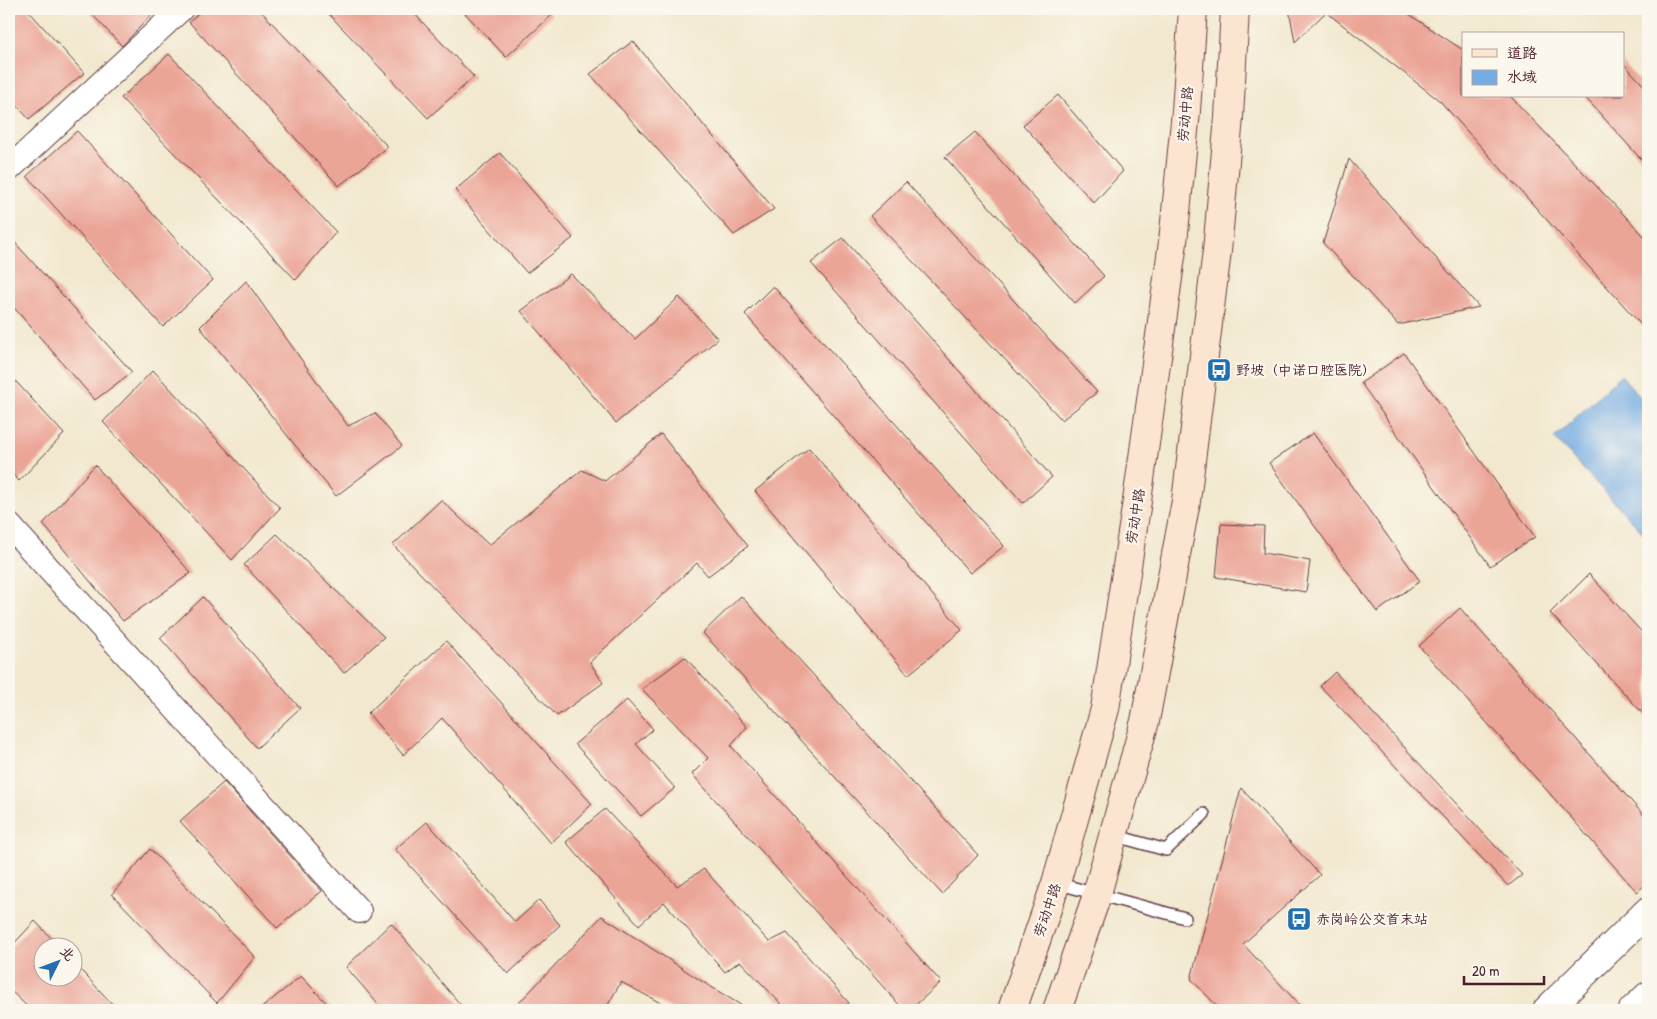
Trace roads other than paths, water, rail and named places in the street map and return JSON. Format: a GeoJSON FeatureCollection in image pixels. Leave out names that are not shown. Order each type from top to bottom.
{"type":"FeatureCollection","features":[{"type":"Feature","properties":{"kind":"main road","name":"劳动中路"},"geometry":{"type":"LineString","coordinates":[[1012,1010],[1056,883],[1105,709],[1138,501],[1173,242],[1186,111],[1193,9]]}},
{"type":"Feature","properties":{"kind":"main road"},"geometry":{"type":"LineString","coordinates":[[1057,1010],[1097,894],[1145,721],[1186,501],[1217,252],[1235,9]]}},
{"type":"Feature","properties":{"kind":"street"},"geometry":{"type":"LineString","coordinates":[[9,169],[181,9]]}},
{"type":"Feature","properties":{"kind":"street"},"geometry":{"type":"LineString","coordinates":[[9,525],[359,911]]}},
{"type":"Feature","properties":{"kind":"street"},"geometry":{"type":"LineString","coordinates":[[1547,1010],[1648,911]]}},
{"type":"Feature","properties":{"kind":"street"},"geometry":{"type":"LineString","coordinates":[[1634,1010],[1648,996]]}},
{"type":"Feature","properties":{"kind":"lane"},"geometry":{"type":"LineString","coordinates":[[1113,835],[1166,850],[1204,814]]}},
{"type":"Feature","properties":{"kind":"lane"},"geometry":{"type":"LineString","coordinates":[[1056,883],[1185,918]]}},
{"type":"Feature","properties":{"kind":"water"},"geometry":{"type":"Polygon","coordinates":[[[1621,375],[1648,406],[1648,538],[1554,438],[1621,375]]]}},
{"type":"Feature","properties":{"kind":"place","name":"野坡（中诺口腔医院）"},"geometry":{"type":"Point","coordinates":[1219,370]}},
{"type":"Feature","properties":{"kind":"place","name":"赤岗岭公交首末站"},"geometry":{"type":"Point","coordinates":[1299,919]}}]}
